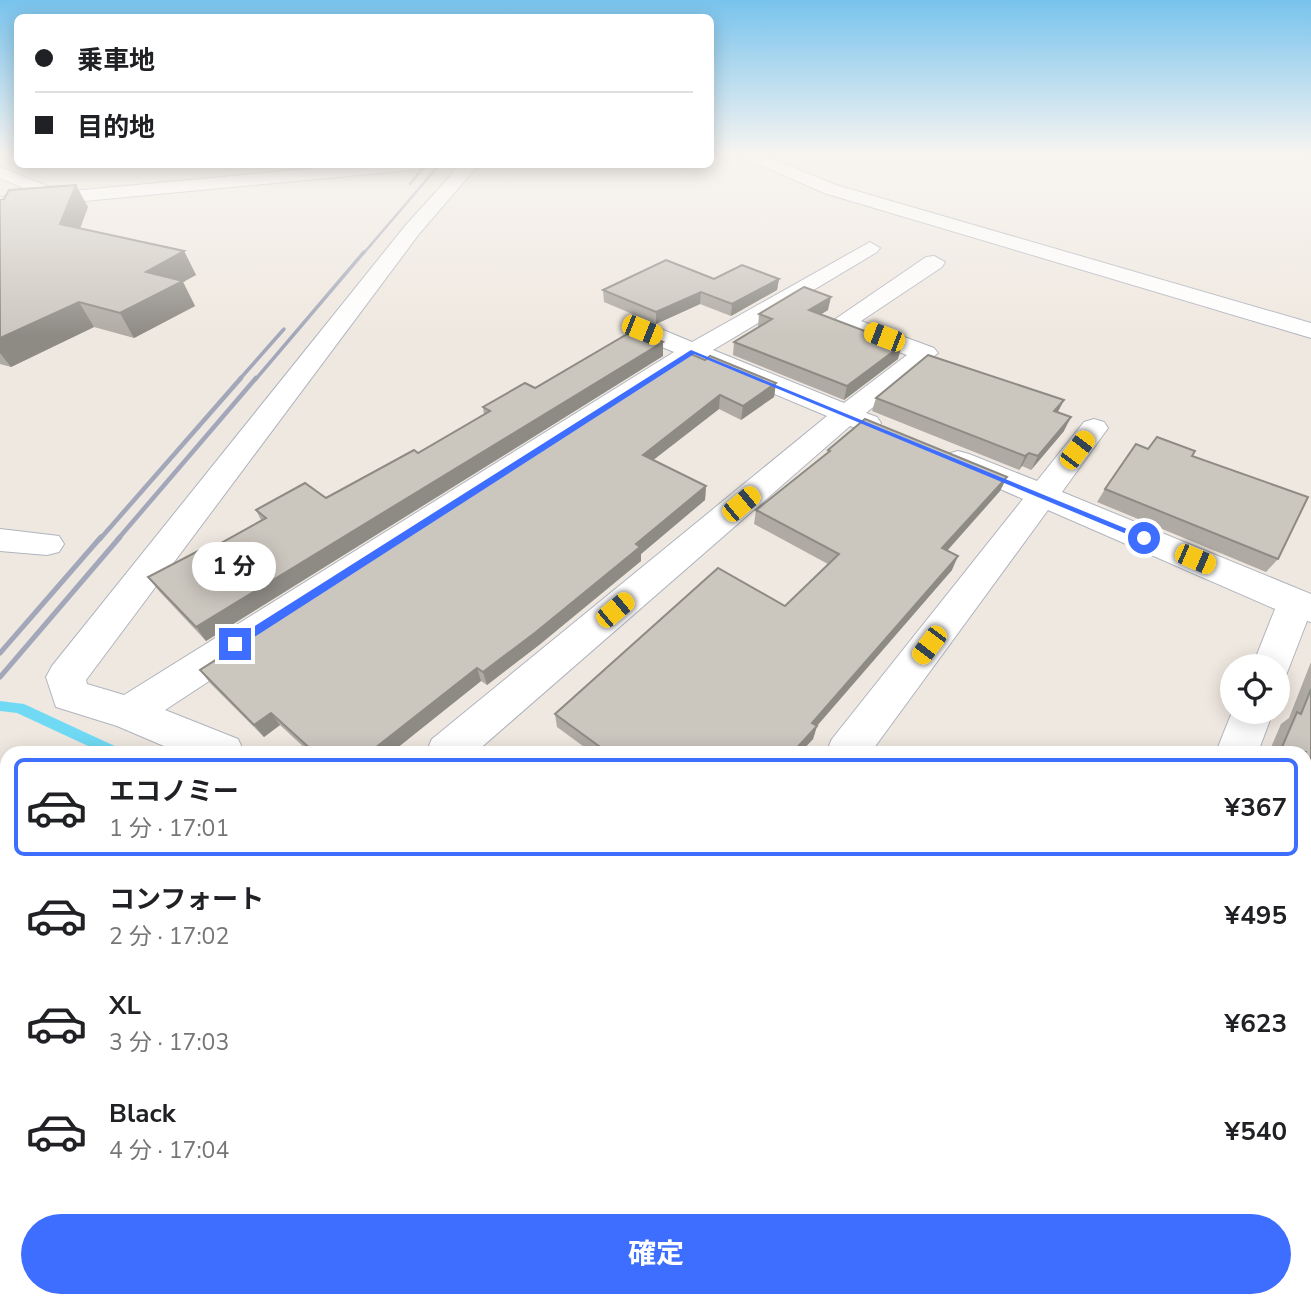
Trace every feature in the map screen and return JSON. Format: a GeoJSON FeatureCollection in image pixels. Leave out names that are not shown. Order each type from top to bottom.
{"type":"FeatureCollection","features":[{"type":"Feature","properties":{"kind":"street"},"geometry":{"type":"LineString","coordinates":[[208,746],[128,713],[70,695],[66,677],[426,214]]}},
{"type":"Feature","properties":{"kind":"street"},"geometry":{"type":"LineString","coordinates":[[917,214],[1311,331]]}},
{"type":"Feature","properties":{"kind":"street"},"geometry":{"type":"LineString","coordinates":[[128,713],[694,351],[870,248]]}},
{"type":"Feature","properties":{"kind":"street"},"geometry":{"type":"LineString","coordinates":[[454,746],[846,415],[925,353],[844,321],[934,262]]}},
{"type":"Feature","properties":{"kind":"street"},"geometry":{"type":"LineString","coordinates":[[642,330],[895,435]]}},
{"type":"Feature","properties":{"kind":"street"},"geometry":{"type":"LineString","coordinates":[[852,746],[1094,428]]}},
{"type":"Feature","properties":{"kind":"street"},"geometry":{"type":"LineString","coordinates":[[932,450],[1043,494],[1303,606],[1278,654]]}},
{"type":"Feature","properties":{"kind":"street"},"geometry":{"type":"LineString","coordinates":[[0,540],[47,544]]}},
{"type":"Feature","properties":{"kind":"street"},"geometry":{"type":"LineString","coordinates":[[1239,746],[1248,724]]}},
{"type":"Feature","properties":{"kind":"building"},"geometry":{"type":"Polygon","coordinates":[[[0,214],[64,214],[60,224],[184,251],[146,272],[183,281],[120,313],[79,302],[0,338],[0,214]]]}},
{"type":"Feature","properties":{"kind":"building"},"geometry":{"type":"Polygon","coordinates":[[[666,260],[714,279],[742,265],[779,279],[732,304],[701,292],[656,312],[603,290],[666,260]]]}},
{"type":"Feature","properties":{"kind":"building"},"geometry":{"type":"Polygon","coordinates":[[[804,287],[831,297],[809,310],[902,345],[847,386],[734,342],[772,319],[759,314],[804,287]]]}},
{"type":"Feature","properties":{"kind":"building"},"geometry":{"type":"Polygon","coordinates":[[[634,330],[663,342],[196,627],[148,577],[200,550],[203,553],[266,518],[256,510],[305,483],[326,498],[414,450],[418,453],[490,411],[483,407],[525,383],[535,388],[634,330]]]}},
{"type":"Feature","properties":{"kind":"building"},"geometry":{"type":"Polygon","coordinates":[[[691,354],[705,360],[710,356],[776,383],[743,406],[720,395],[643,455],[706,486],[636,544],[640,547],[536,632],[483,672],[477,668],[378,746],[307,746],[271,713],[254,725],[200,670],[691,354]]]}},
{"type":"Feature","properties":{"kind":"building"},"geometry":{"type":"Polygon","coordinates":[[[928,355],[1064,400],[1054,411],[1071,417],[1038,456],[1029,453],[1025,456],[876,398],[928,355]]]}},
{"type":"Feature","properties":{"kind":"building"},"geometry":{"type":"Polygon","coordinates":[[[865,419],[1007,477],[942,548],[958,556],[812,723],[817,726],[799,746],[599,746],[555,714],[718,568],[785,606],[839,554],[756,510],[830,451],[828,450],[865,419]]]}},
{"type":"Feature","properties":{"kind":"building"},"geometry":{"type":"Polygon","coordinates":[[[1157,437],[1195,451],[1192,456],[1308,497],[1278,559],[1105,489],[1136,444],[1148,449],[1157,437]]]}},
{"type":"Feature","properties":{"kind":"building"},"geometry":{"type":"Polygon","coordinates":[[[1311,689],[1311,746],[1282,746],[1297,712],[1301,714],[1311,689]]]}},
{"type":"Feature","properties":{"kind":"waterway"},"geometry":{"type":"LineString","coordinates":[[0,706],[19,708],[101,746]]}},
{"type":"Feature","properties":{"kind":"railway"},"geometry":{"type":"LineString","coordinates":[[363,254],[397,214]]}},
{"type":"Feature","properties":{"kind":"railway"},"geometry":{"type":"LineString","coordinates":[[255,380],[364,252]]}},
{"type":"Feature","properties":{"kind":"railway"},"geometry":{"type":"LineString","coordinates":[[239,380],[284,329]]}},
{"type":"Feature","properties":{"kind":"railway"},"geometry":{"type":"LineString","coordinates":[[100,539],[241,378]]}},
{"type":"Feature","properties":{"kind":"railway"},"geometry":{"type":"LineString","coordinates":[[118,539],[256,378]]}},
{"type":"Feature","properties":{"kind":"railway"},"geometry":{"type":"LineString","coordinates":[[0,653],[101,537]]}},
{"type":"Feature","properties":{"kind":"railway"},"geometry":{"type":"LineString","coordinates":[[0,677],[120,537]]}},
{"type":"Feature","properties":{"kind":"route"},"geometry":{"type":"LineString","coordinates":[[235,644],[694,351],[1144,538]]}}]}
